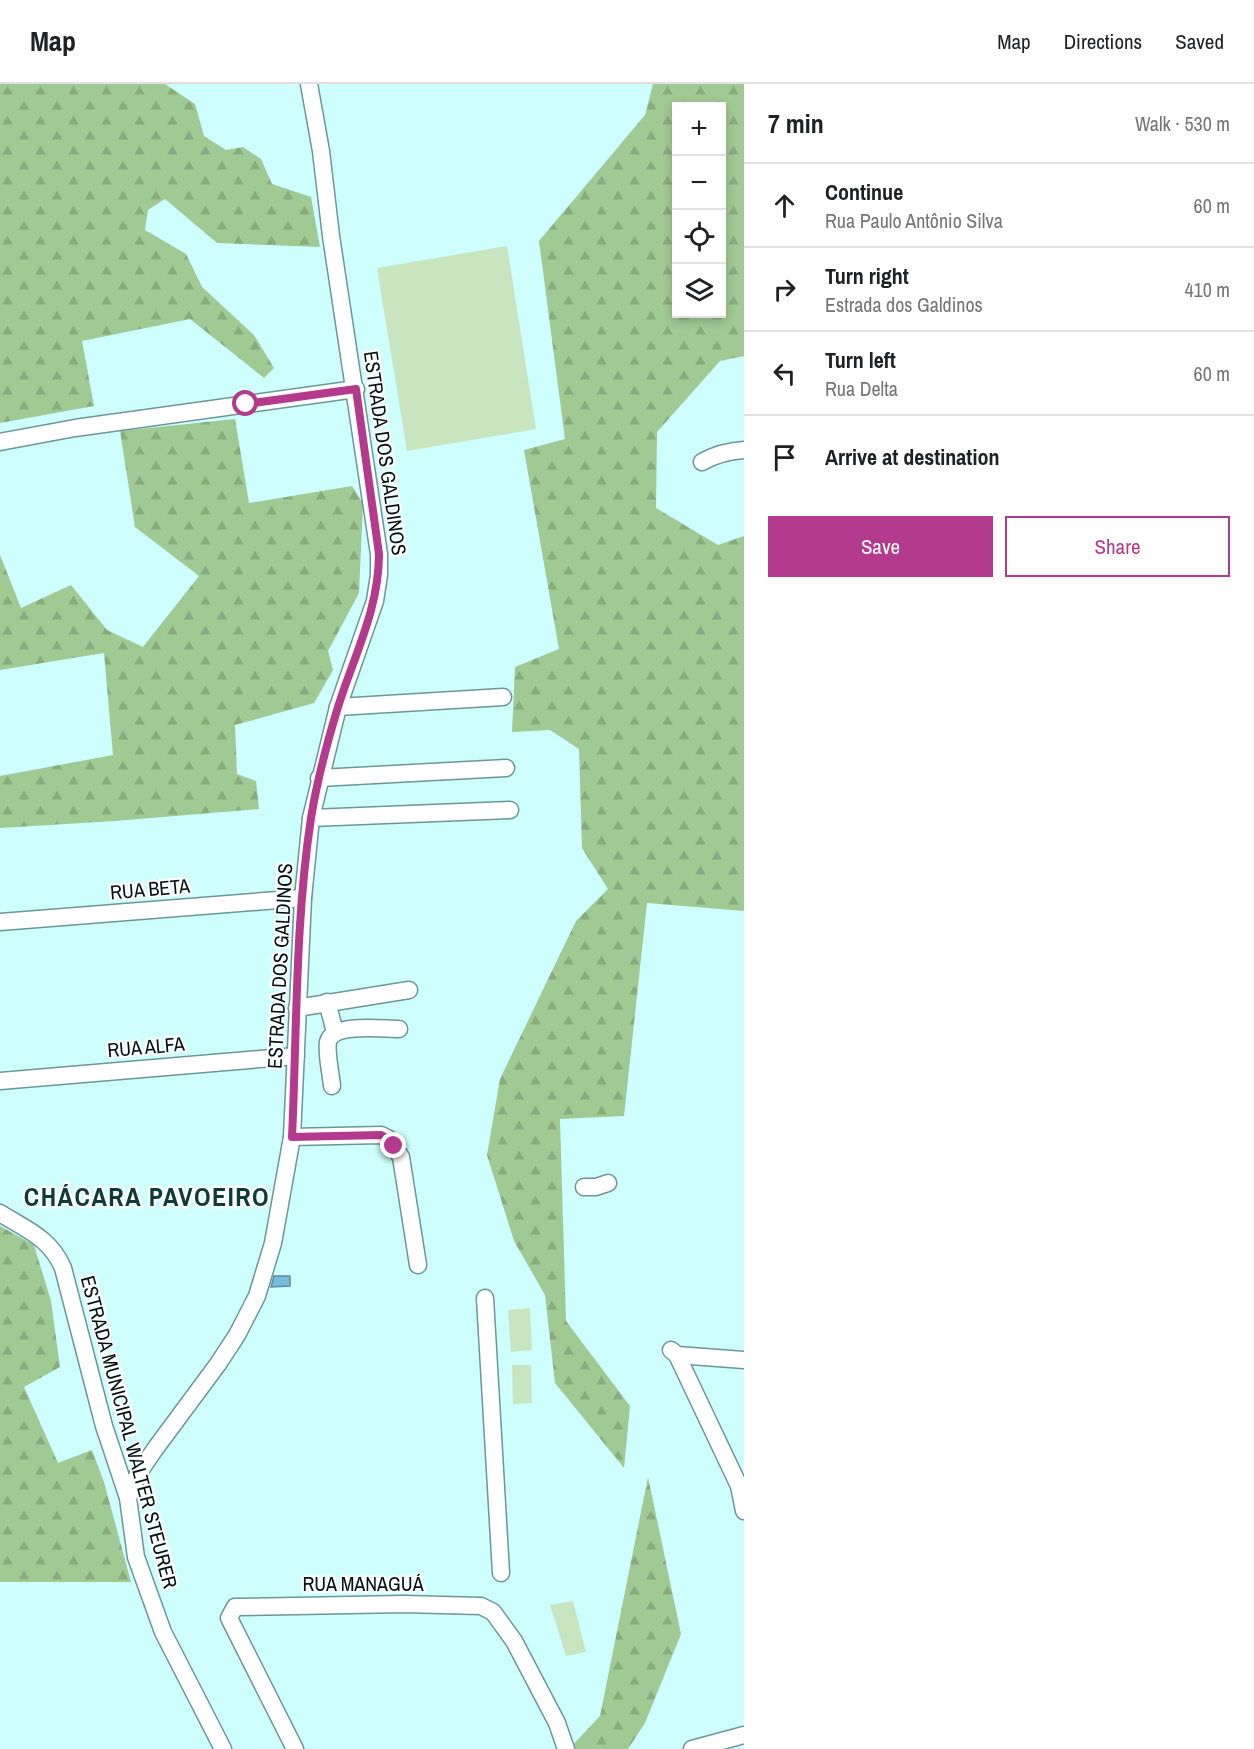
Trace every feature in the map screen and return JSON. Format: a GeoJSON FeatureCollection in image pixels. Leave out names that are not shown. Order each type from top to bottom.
{"type":"FeatureCollection","features":[{"type":"Feature","properties":{"kind":"street","name":"ESTRADA DOS GALDINOS"},"geometry":{"type":"LineString","coordinates":[[128,1498],[138,1474],[237,1335],[257,1296],[273,1243],[292,1137],[303,898],[311,818],[338,707],[372,610],[379,575],[379,554],[356,389],[309,84]]}},
{"type":"Feature","properties":{"kind":"street"},"geometry":{"type":"LineString","coordinates":[[0,442],[75,428],[356,389]]}},
{"type":"Feature","properties":{"kind":"street"},"geometry":{"type":"LineString","coordinates":[[702,462],[728,451],[744,450]]}},
{"type":"Feature","properties":{"kind":"street"},"geometry":{"type":"LineString","coordinates":[[338,707],[503,697]]}},
{"type":"Feature","properties":{"kind":"street"},"geometry":{"type":"LineString","coordinates":[[319,778],[506,768]]}},
{"type":"Feature","properties":{"kind":"street"},"geometry":{"type":"LineString","coordinates":[[311,818],[510,810]]}},
{"type":"Feature","properties":{"kind":"street","name":"RUA BETA"},"geometry":{"type":"LineString","coordinates":[[0,922],[303,898]]}},
{"type":"Feature","properties":{"kind":"street"},"geometry":{"type":"LineString","coordinates":[[297,1008],[409,990]]}},
{"type":"Feature","properties":{"kind":"street"},"geometry":{"type":"LineString","coordinates":[[327,1002],[335,1032]]}},
{"type":"Feature","properties":{"kind":"street"},"geometry":{"type":"LineString","coordinates":[[332,1086],[328,1043],[335,1032],[349,1028],[399,1029]]}},
{"type":"Feature","properties":{"kind":"street","name":"RUA ALFA"},"geometry":{"type":"LineString","coordinates":[[0,1081],[296,1056]]}},
{"type":"Feature","properties":{"kind":"street"},"geometry":{"type":"LineString","coordinates":[[292,1137],[381,1135],[389,1139],[401,1157],[418,1265]]}},
{"type":"Feature","properties":{"kind":"street"},"geometry":{"type":"LineString","coordinates":[[584,1187],[596,1187],[608,1183]]}},
{"type":"Feature","properties":{"kind":"street","name":"ESTRADA MUNICIPAL WALTER STEURER"},"geometry":{"type":"LineString","coordinates":[[0,1213],[43,1239],[56,1252],[69,1290],[104,1426],[128,1498],[136,1557],[163,1632],[223,1749]]}},
{"type":"Feature","properties":{"kind":"street"},"geometry":{"type":"LineString","coordinates":[[485,1298],[501,1573]]}},
{"type":"Feature","properties":{"kind":"street"},"geometry":{"type":"LineString","coordinates":[[744,1360],[674,1352],[742,1487],[744,1511]]}},
{"type":"Feature","properties":{"kind":"street","name":"RUA MANAGUÁ"},"geometry":{"type":"LineString","coordinates":[[295,1749],[229,1618],[234,1607],[404,1604],[489,1608],[502,1622],[514,1641],[557,1723],[566,1749]]}},
{"type":"Feature","properties":{"kind":"street"},"geometry":{"type":"LineString","coordinates":[[692,1749],[744,1735]]}},
{"type":"Feature","properties":{"kind":"green space"},"geometry":{"type":"Polygon","coordinates":[[[0,84],[165,84],[195,104],[204,136],[226,150],[243,147],[261,159],[272,184],[311,197],[320,247],[217,243],[165,199],[148,210],[145,230],[186,254],[202,287],[254,335],[274,368],[264,378],[190,319],[82,341],[94,406],[0,423],[0,84]]]}},
{"type":"Feature","properties":{"kind":"green space"},"geometry":{"type":"Polygon","coordinates":[[[653,84],[744,84],[744,356],[720,361],[657,432],[656,508],[718,545],[744,536],[744,911],[647,903],[624,1116],[560,1119],[566,1321],[630,1406],[624,1468],[555,1383],[545,1295],[514,1241],[487,1155],[500,1079],[576,921],[608,889],[582,848],[579,749],[550,730],[512,732],[515,667],[559,649],[524,450],[565,439],[539,241],[645,115],[653,84]]]}},
{"type":"Feature","properties":{"kind":"green space"},"geometry":{"type":"Polygon","coordinates":[[[507,246],[536,429],[407,451],[377,268],[507,246]]]}},
{"type":"Feature","properties":{"kind":"green space"},"geometry":{"type":"Polygon","coordinates":[[[235,419],[249,503],[352,486],[363,503],[359,593],[328,651],[333,670],[314,703],[235,725],[237,774],[256,781],[259,809],[0,828],[0,776],[113,755],[104,653],[0,670],[0,555],[21,608],[71,585],[107,630],[143,647],[199,576],[135,527],[120,431],[235,419]]]}},
{"type":"Feature","properties":{"kind":"green space"},"geometry":{"type":"Polygon","coordinates":[[[0,1226],[34,1245],[51,1301],[60,1367],[24,1387],[58,1463],[92,1450],[104,1482],[131,1582],[0,1582],[0,1226]]]}},
{"type":"Feature","properties":{"kind":"green space"},"geometry":{"type":"Polygon","coordinates":[[[530,1308],[532,1350],[511,1352],[508,1310],[530,1308]]]}},
{"type":"Feature","properties":{"kind":"green space"},"geometry":{"type":"Polygon","coordinates":[[[512,1365],[531,1365],[532,1403],[513,1404],[512,1365]]]}},
{"type":"Feature","properties":{"kind":"green space"},"geometry":{"type":"Polygon","coordinates":[[[648,1477],[681,1634],[645,1723],[628,1749],[569,1749],[600,1716],[648,1477]]]}},
{"type":"Feature","properties":{"kind":"green space"},"geometry":{"type":"Polygon","coordinates":[[[573,1601],[586,1652],[566,1656],[550,1605],[573,1601]]]}},
{"type":"Feature","properties":{"kind":"building"},"geometry":{"type":"Polygon","coordinates":[[[274,1276],[290,1276],[290,1286],[271,1287],[274,1276]]]}},
{"type":"Feature","properties":{"kind":"district","name":"CHÁCARA PAVOEIRO"},"geometry":{"type":"Point","coordinates":[147,1197]}},
{"type":"Feature","properties":{"kind":"route"},"geometry":{"type":"LineString","coordinates":[[246,404],[356,389],[379,554],[379,575],[375,601],[338,707],[311,818],[303,898],[292,1137],[381,1135],[389,1139],[394,1146]]}}]}
